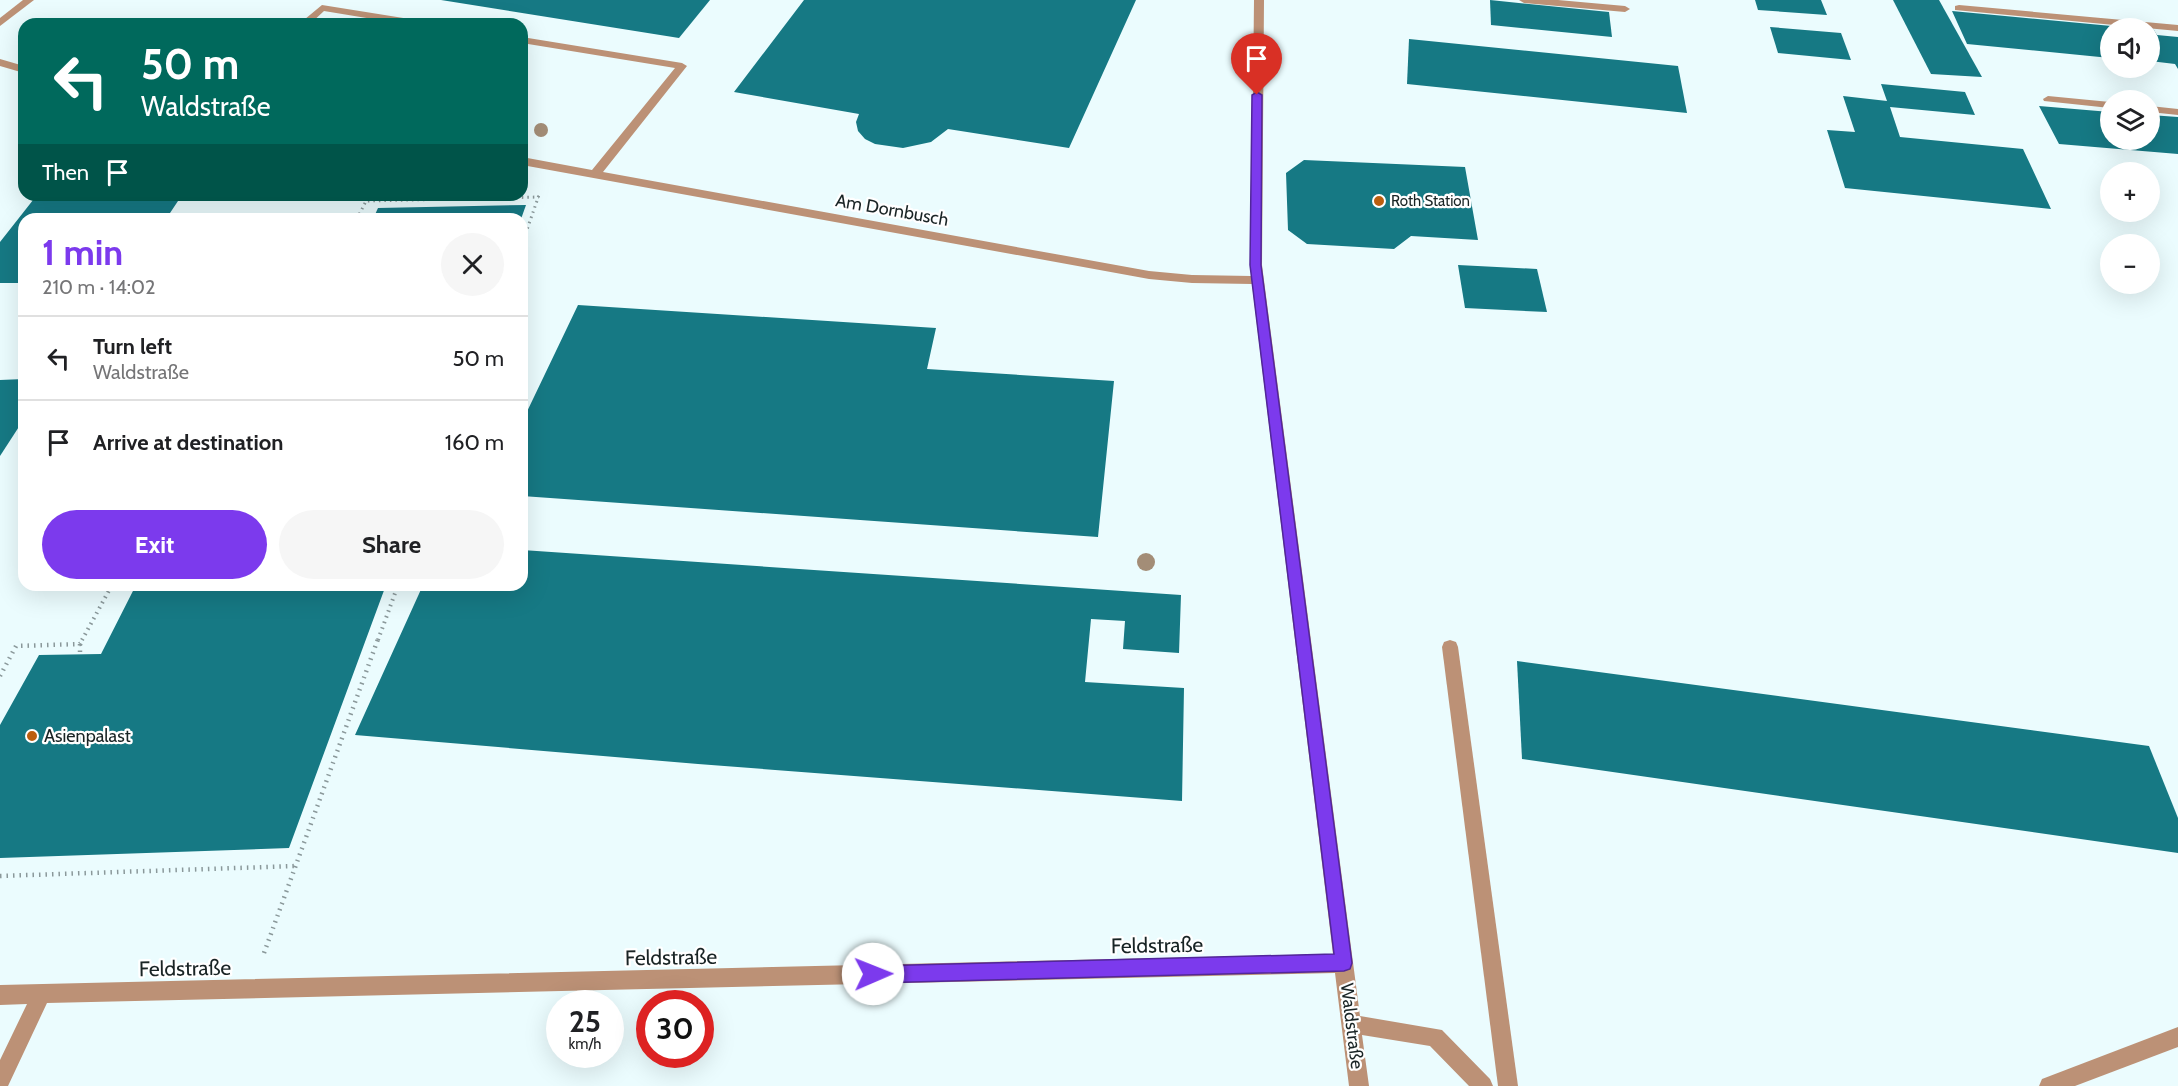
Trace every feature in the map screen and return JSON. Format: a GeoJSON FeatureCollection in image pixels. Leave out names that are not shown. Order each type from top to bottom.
{"type":"FeatureCollection","features":[{"type":"Feature","properties":{"kind":"street"},"geometry":{"type":"LineString","coordinates":[[0,23],[29,0]]}},
{"type":"Feature","properties":{"kind":"street","name":"Waldstraße"},"geometry":{"type":"LineString","coordinates":[[1259,0],[1254,245],[1257,280],[1359,1086]]}},
{"type":"Feature","properties":{"kind":"street"},"geometry":{"type":"LineString","coordinates":[[1524,0],[1625,9]]}},
{"type":"Feature","properties":{"kind":"street"},"geometry":{"type":"LineString","coordinates":[[311,18],[322,8],[384,18]]}},
{"type":"Feature","properties":{"kind":"street"},"geometry":{"type":"LineString","coordinates":[[1959,8],[2178,28]]}},
{"type":"Feature","properties":{"kind":"street"},"geometry":{"type":"LineString","coordinates":[[528,41],[682,66],[595,174]]}},
{"type":"Feature","properties":{"kind":"street"},"geometry":{"type":"LineString","coordinates":[[0,62],[18,68]]}},
{"type":"Feature","properties":{"kind":"street"},"geometry":{"type":"LineString","coordinates":[[2048,99],[2100,104]]}},
{"type":"Feature","properties":{"kind":"street"},"geometry":{"type":"LineString","coordinates":[[2160,110],[2178,112]]}},
{"type":"Feature","properties":{"kind":"street","name":"Am Dornbusch"},"geometry":{"type":"LineString","coordinates":[[528,162],[1149,275],[1192,279],[1257,280]]}},
{"type":"Feature","properties":{"kind":"street"},"geometry":{"type":"LineString","coordinates":[[1450,647],[1508,1086]]}},
{"type":"Feature","properties":{"kind":"street","name":"Feldstraße"},"geometry":{"type":"LineString","coordinates":[[0,995],[1344,963]]}},
{"type":"Feature","properties":{"kind":"street"},"geometry":{"type":"LineString","coordinates":[[0,1082],[42,994]]}},
{"type":"Feature","properties":{"kind":"street"},"geometry":{"type":"LineString","coordinates":[[1352,1024],[1435,1037],[1482,1086]]}},
{"type":"Feature","properties":{"kind":"street"},"geometry":{"type":"LineString","coordinates":[[2049,1086],[2178,1037]]}},
{"type":"Feature","properties":{"kind":"path"},"geometry":{"type":"LineString","coordinates":[[528,227],[539,197],[546,165]]}},
{"type":"Feature","properties":{"kind":"path"},"geometry":{"type":"LineString","coordinates":[[528,197],[539,197]]}},
{"type":"Feature","properties":{"kind":"path"},"geometry":{"type":"LineString","coordinates":[[80,654],[80,644],[109,591]]}},
{"type":"Feature","properties":{"kind":"path"},"geometry":{"type":"LineString","coordinates":[[250,989],[297,866],[396,591]]}},
{"type":"Feature","properties":{"kind":"path"},"geometry":{"type":"LineString","coordinates":[[0,676],[15,646],[80,644]]}},
{"type":"Feature","properties":{"kind":"path"},"geometry":{"type":"LineString","coordinates":[[0,876],[297,866]]}},
{"type":"Feature","properties":{"kind":"building"},"geometry":{"type":"Polygon","coordinates":[[[441,0],[710,0],[679,38],[441,0]]]}},
{"type":"Feature","properties":{"kind":"building"},"geometry":{"type":"Polygon","coordinates":[[[804,0],[1136,0],[1069,148],[948,129],[931,142],[903,148],[875,144],[865,139],[858,131],[856,122],[859,114],[734,92],[804,0]]]}},
{"type":"Feature","properties":{"kind":"building"},"geometry":{"type":"Polygon","coordinates":[[[1490,0],[1609,12],[1612,37],[1491,25],[1490,0]]]}},
{"type":"Feature","properties":{"kind":"building"},"geometry":{"type":"Polygon","coordinates":[[[1755,0],[1821,0],[1827,15],[1758,10],[1755,0]]]}},
{"type":"Feature","properties":{"kind":"building"},"geometry":{"type":"Polygon","coordinates":[[[1893,0],[1939,0],[1982,77],[1931,74],[1893,0]]]}},
{"type":"Feature","properties":{"kind":"building"},"geometry":{"type":"Polygon","coordinates":[[[1952,11],[2100,25],[2100,57],[1967,44],[1952,11]]]}},
{"type":"Feature","properties":{"kind":"building"},"geometry":{"type":"Polygon","coordinates":[[[1770,27],[1841,33],[1851,60],[1778,53],[1770,27]]]}},
{"type":"Feature","properties":{"kind":"building"},"geometry":{"type":"Polygon","coordinates":[[[2160,35],[2178,37],[2178,69],[2175,64],[2160,62],[2160,35]]]}},
{"type":"Feature","properties":{"kind":"building"},"geometry":{"type":"Polygon","coordinates":[[[1409,39],[1678,66],[1687,113],[1407,84],[1409,39]]]}},
{"type":"Feature","properties":{"kind":"building"},"geometry":{"type":"Polygon","coordinates":[[[1881,84],[1965,92],[1975,115],[1890,107],[1900,137],[2023,149],[2051,209],[1845,188],[1827,130],[1855,132],[1843,96],[1887,101],[1881,84]]]}},
{"type":"Feature","properties":{"kind":"building"},"geometry":{"type":"Polygon","coordinates":[[[2039,106],[2100,111],[2100,147],[2059,144],[2039,106]]]}},
{"type":"Feature","properties":{"kind":"building"},"geometry":{"type":"Polygon","coordinates":[[[2160,116],[2178,117],[2178,154],[2130,150],[2160,150],[2160,116]]]}},
{"type":"Feature","properties":{"kind":"building","name":"Roth Station"},"geometry":{"type":"Polygon","coordinates":[[[1304,160],[1465,167],[1478,240],[1411,236],[1394,249],[1307,244],[1288,230],[1286,173],[1304,160]]]}},
{"type":"Feature","properties":{"kind":"building"},"geometry":{"type":"Polygon","coordinates":[[[32,201],[178,201],[170,213],[23,213],[32,201]]]}},
{"type":"Feature","properties":{"kind":"building"},"geometry":{"type":"Polygon","coordinates":[[[526,205],[523,213],[376,213],[378,208],[526,205]]]}},
{"type":"Feature","properties":{"kind":"building"},"geometry":{"type":"Polygon","coordinates":[[[18,219],[18,283],[0,283],[0,242],[18,219]]]}},
{"type":"Feature","properties":{"kind":"building"},"geometry":{"type":"Polygon","coordinates":[[[1458,265],[1537,269],[1547,312],[1465,308],[1458,265]]]}},
{"type":"Feature","properties":{"kind":"building"},"geometry":{"type":"Polygon","coordinates":[[[578,305],[936,328],[927,369],[1114,381],[1098,537],[528,496],[528,409],[578,305]]]}},
{"type":"Feature","properties":{"kind":"building"},"geometry":{"type":"Polygon","coordinates":[[[18,379],[18,428],[0,456],[0,380],[18,379]]]}},
{"type":"Feature","properties":{"kind":"building"},"geometry":{"type":"Polygon","coordinates":[[[528,550],[1181,595],[1179,653],[1123,649],[1125,621],[1091,619],[1085,682],[1184,688],[1182,801],[355,735],[420,591],[528,591],[528,550]]]}},
{"type":"Feature","properties":{"kind":"building"},"geometry":{"type":"Polygon","coordinates":[[[133,591],[384,591],[289,848],[0,858],[0,725],[39,655],[101,654],[133,591]]]}},
{"type":"Feature","properties":{"kind":"building"},"geometry":{"type":"Polygon","coordinates":[[[1517,661],[2149,746],[2178,818],[2178,853],[1522,759],[1517,661]]]}},
{"type":"Feature","properties":{"kind":"place","name":"Roth Station"},"geometry":{"type":"Point","coordinates":[1379,201]}},
{"type":"Feature","properties":{"kind":"place","name":"Asienpalast"},"geometry":{"type":"Point","coordinates":[32,736]}},
{"type":"Feature","properties":{"kind":"route"},"geometry":{"type":"LineString","coordinates":[[873,974],[1344,963],[1259,295],[1254,245],[1257,95]]}}]}
